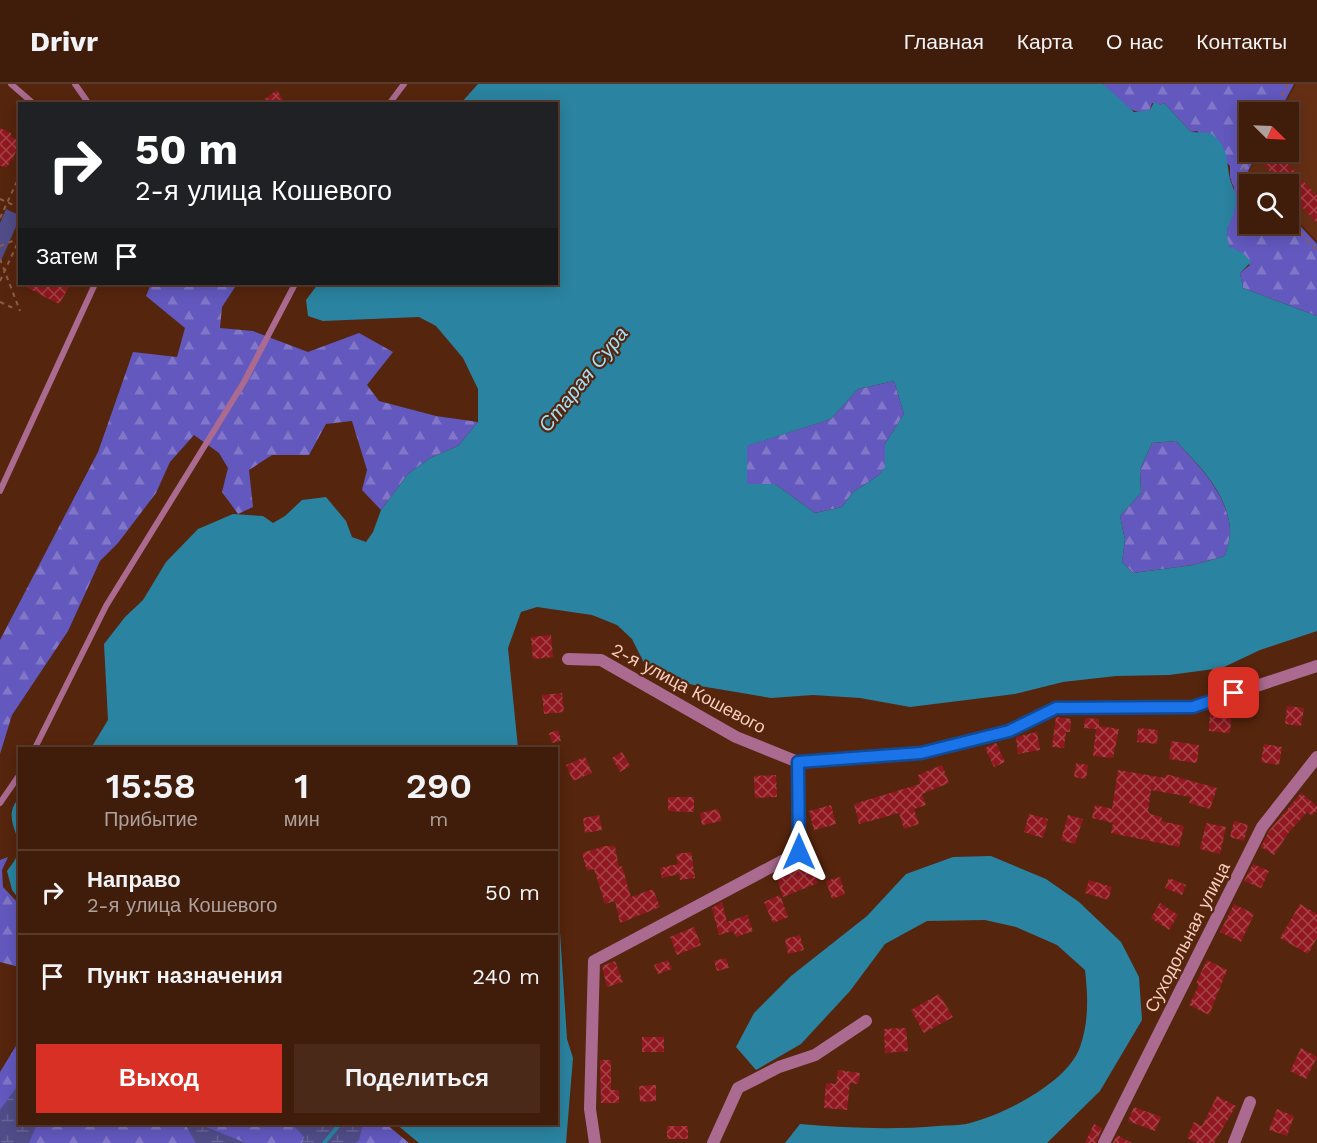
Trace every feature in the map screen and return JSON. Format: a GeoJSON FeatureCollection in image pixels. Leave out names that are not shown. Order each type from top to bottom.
{"type":"FeatureCollection","features":[{"type":"Feature","properties":{"kind":"street","name":"2-я улица Кошевого"},"geometry":{"type":"LineString","coordinates":[[568,659],[601,660],[736,737],[798,762],[921,753],[1009,731],[1056,708],[1193,707],[1317,666]]}},
{"type":"Feature","properties":{"kind":"street","name":"Суходольная улица"},"geometry":{"type":"LineString","coordinates":[[1104,1143],[1262,827],[1317,757]]}},
{"type":"Feature","properties":{"kind":"street"},"geometry":{"type":"LineString","coordinates":[[595,1143],[590,1109],[594,961],[799,852],[798,762]]}},
{"type":"Feature","properties":{"kind":"street"},"geometry":{"type":"LineString","coordinates":[[713,1143],[738,1088],[779,1067],[815,1055],[866,1021]]}},
{"type":"Feature","properties":{"kind":"street"},"geometry":{"type":"LineString","coordinates":[[1234,1143],[1250,1102]]}},
{"type":"Feature","properties":{"kind":"lane"},"geometry":{"type":"LineString","coordinates":[[11,84],[32,102]]}},
{"type":"Feature","properties":{"kind":"lane"},"geometry":{"type":"LineString","coordinates":[[75,84],[87,102]]}},
{"type":"Feature","properties":{"kind":"lane"},"geometry":{"type":"LineString","coordinates":[[390,102],[404,84]]}},
{"type":"Feature","properties":{"kind":"lane"},"geometry":{"type":"LineString","coordinates":[[0,491],[95,285]]}},
{"type":"Feature","properties":{"kind":"lane"},"geometry":{"type":"LineString","coordinates":[[36,747],[106,606],[244,382],[294,285]]}},
{"type":"Feature","properties":{"kind":"lane"},"geometry":{"type":"LineString","coordinates":[[0,803],[18,777]]}},
{"type":"Feature","properties":{"kind":"path"},"geometry":{"type":"LineString","coordinates":[[1278,102],[1288,84]]}},
{"type":"Feature","properties":{"kind":"path"},"geometry":{"type":"LineString","coordinates":[[0,218],[18,179]]}},
{"type":"Feature","properties":{"kind":"path"},"geometry":{"type":"LineString","coordinates":[[0,199],[18,207]]}},
{"type":"Feature","properties":{"kind":"path"},"geometry":{"type":"LineString","coordinates":[[1299,231],[1317,250]]}},
{"type":"Feature","properties":{"kind":"path"},"geometry":{"type":"LineString","coordinates":[[0,246],[18,238]]}},
{"type":"Feature","properties":{"kind":"path"},"geometry":{"type":"LineString","coordinates":[[0,281],[18,240]]}},
{"type":"Feature","properties":{"kind":"path"},"geometry":{"type":"LineString","coordinates":[[0,259],[20,311]]}},
{"type":"Feature","properties":{"kind":"path"},"geometry":{"type":"LineString","coordinates":[[0,302],[13,308]]}},
{"type":"Feature","properties":{"kind":"shaded area"},"geometry":{"type":"Polygon","coordinates":[[[1296,84],[1317,84],[1317,241],[1299,222],[1299,174],[1252,174],[1249,171],[1254,162],[1299,162],[1299,102],[1286,102],[1296,84]]]}},
{"type":"Feature","properties":{"kind":"green space"},"geometry":{"type":"Polygon","coordinates":[[[1103,84],[1294,84],[1284,102],[1239,102],[1239,162],[1253,162],[1248,171],[1251,174],[1239,174],[1239,234],[1299,234],[1299,225],[1317,244],[1317,316],[1243,288],[1240,273],[1250,265],[1230,247],[1226,238],[1234,188],[1230,177],[1230,166],[1197,131],[1191,132],[1164,103],[1160,105],[1152,103],[1150,110],[1136,111],[1123,105],[1103,84]]]}},
{"type":"Feature","properties":{"kind":"green space"},"geometry":{"type":"Polygon","coordinates":[[[6,209],[18,215],[18,222],[0,263],[0,223],[6,209]]]}},
{"type":"Feature","properties":{"kind":"green space"},"geometry":{"type":"Polygon","coordinates":[[[151,285],[236,285],[222,307],[220,328],[253,331],[308,352],[359,333],[393,352],[367,385],[379,401],[436,416],[478,422],[458,446],[430,458],[408,474],[381,510],[362,490],[367,470],[352,421],[326,424],[309,455],[272,455],[249,470],[253,507],[238,514],[222,492],[228,468],[219,453],[194,435],[170,462],[156,493],[118,543],[100,561],[68,631],[12,715],[0,754],[0,640],[98,452],[133,352],[177,357],[185,328],[146,296],[151,285]]]}},
{"type":"Feature","properties":{"kind":"green space"},"geometry":{"type":"Polygon","coordinates":[[[894,381],[904,414],[885,444],[886,467],[879,475],[852,493],[842,507],[815,513],[775,484],[747,484],[746,446],[831,419],[858,389],[894,381]]]}},
{"type":"Feature","properties":{"kind":"green space"},"geometry":{"type":"Polygon","coordinates":[[[1176,441],[1210,480],[1223,503],[1230,531],[1225,556],[1193,565],[1133,573],[1122,562],[1125,540],[1120,516],[1141,493],[1140,470],[1152,443],[1176,441]]]}},
{"type":"Feature","properties":{"kind":"green space"},"geometry":{"type":"Polygon","coordinates":[[[8,857],[2,870],[3,887],[18,903],[18,967],[0,962],[0,860],[8,857]]]}},
{"type":"Feature","properties":{"kind":"green space"},"geometry":{"type":"Polygon","coordinates":[[[18,1043],[18,1125],[387,1125],[409,1143],[0,1143],[0,1072],[18,1043]]]}},
{"type":"Feature","properties":{"kind":"green space"},"geometry":{"type":"Polygon","coordinates":[[[18,1085],[18,1125],[37,1125],[29,1143],[0,1143],[0,1110],[18,1085]]]}},
{"type":"Feature","properties":{"kind":"green space"},"geometry":{"type":"Polygon","coordinates":[[[186,1125],[205,1125],[246,1143],[196,1143],[186,1125]]]}},
{"type":"Feature","properties":{"kind":"green space"},"geometry":{"type":"Polygon","coordinates":[[[293,1125],[363,1125],[359,1140],[355,1143],[302,1143],[304,1137],[293,1125]]]}},
{"type":"Feature","properties":{"kind":"water","name":"Старая Сура"},"geometry":{"type":"Polygon","coordinates":[[[478,84],[1103,84],[1134,112],[1150,110],[1154,102],[1160,105],[1164,103],[1191,132],[1210,133],[1224,148],[1236,200],[1227,231],[1228,241],[1230,247],[1243,253],[1251,262],[1240,273],[1243,288],[1317,316],[1317,631],[1260,650],[1222,668],[1169,675],[1116,676],[1063,682],[1015,694],[910,707],[860,698],[813,695],[771,698],[656,676],[643,661],[632,639],[617,625],[592,615],[537,607],[521,612],[508,648],[518,747],[92,747],[108,720],[104,644],[125,617],[143,600],[166,562],[198,529],[233,514],[263,516],[273,523],[285,516],[302,500],[326,497],[346,521],[352,537],[366,542],[373,532],[381,510],[408,474],[430,458],[458,446],[478,422],[478,389],[463,358],[436,326],[419,317],[323,321],[308,316],[306,300],[317,285],[558,285],[558,102],[462,102],[478,84]],[[894,381],[858,389],[831,419],[747,446],[747,484],[775,484],[815,513],[842,507],[852,493],[879,475],[885,467],[885,444],[904,414],[894,381]],[[1176,441],[1152,443],[1140,470],[1141,493],[1120,516],[1125,540],[1122,562],[1133,573],[1193,565],[1225,556],[1230,531],[1228,515],[1217,491],[1194,460],[1176,441]]]}},
{"type":"Feature","properties":{"kind":"water"},"geometry":{"type":"Polygon","coordinates":[[[18,800],[18,842],[12,822],[12,810],[18,800]]]}},
{"type":"Feature","properties":{"kind":"water"},"geometry":{"type":"Polygon","coordinates":[[[18,852],[18,898],[12,890],[7,871],[18,852]]]}},
{"type":"Feature","properties":{"kind":"water"},"geometry":{"type":"Polygon","coordinates":[[[991,856],[1046,879],[1079,902],[1121,942],[1139,977],[1142,1020],[1100,1091],[1047,1143],[785,1143],[800,1124],[886,1128],[958,1125],[984,1119],[1034,1095],[1063,1072],[1073,1060],[1083,1038],[1086,1019],[1085,970],[1057,945],[1016,927],[985,920],[927,921],[885,944],[850,991],[801,1044],[756,1070],[736,1047],[754,1013],[791,976],[867,916],[906,874],[953,857],[991,856]]]}},
{"type":"Feature","properties":{"kind":"water"},"geometry":{"type":"Polygon","coordinates":[[[558,901],[567,1039],[573,1058],[566,1143],[419,1143],[397,1125],[558,1125],[558,901]]]}},
{"type":"Feature","properties":{"kind":"building"},"geometry":{"type":"Polygon","coordinates":[[[277,90],[285,102],[261,102],[277,90]]]}},
{"type":"Feature","properties":{"kind":"building"},"geometry":{"type":"Polygon","coordinates":[[[0,128],[11,133],[11,137],[18,140],[15,154],[7,167],[0,166],[0,128]]]}},
{"type":"Feature","properties":{"kind":"building"},"geometry":{"type":"Polygon","coordinates":[[[1268,162],[1286,162],[1297,174],[1273,174],[1264,165],[1268,162]]]}},
{"type":"Feature","properties":{"kind":"building"},"geometry":{"type":"Polygon","coordinates":[[[1299,176],[1317,196],[1317,223],[1299,204],[1299,176]]]}},
{"type":"Feature","properties":{"kind":"building"},"geometry":{"type":"Polygon","coordinates":[[[22,285],[70,285],[59,304],[22,285]]]}},
{"type":"Feature","properties":{"kind":"building"},"geometry":{"type":"Polygon","coordinates":[[[551,635],[553,657],[533,659],[531,637],[551,635]]]}},
{"type":"Feature","properties":{"kind":"building"},"geometry":{"type":"Polygon","coordinates":[[[562,693],[564,712],[544,714],[542,695],[562,693]]]}},
{"type":"Feature","properties":{"kind":"building"},"geometry":{"type":"Polygon","coordinates":[[[1287,706],[1304,708],[1301,726],[1285,724],[1287,706]]]}},
{"type":"Feature","properties":{"kind":"building"},"geometry":{"type":"Polygon","coordinates":[[[1210,710],[1232,710],[1230,733],[1209,731],[1210,710]]]}},
{"type":"Feature","properties":{"kind":"building"},"geometry":{"type":"Polygon","coordinates":[[[1056,717],[1071,719],[1070,732],[1066,732],[1064,748],[1052,747],[1056,717]]]}},
{"type":"Feature","properties":{"kind":"building"},"geometry":{"type":"Polygon","coordinates":[[[1085,718],[1099,719],[1099,726],[1119,729],[1113,758],[1093,756],[1096,729],[1084,728],[1085,718]]]}},
{"type":"Feature","properties":{"kind":"building"},"geometry":{"type":"Polygon","coordinates":[[[1138,728],[1158,730],[1157,744],[1137,742],[1138,728]]]}},
{"type":"Feature","properties":{"kind":"building"},"geometry":{"type":"Polygon","coordinates":[[[558,730],[561,741],[552,743],[549,733],[558,730]]]}},
{"type":"Feature","properties":{"kind":"building"},"geometry":{"type":"Polygon","coordinates":[[[1037,732],[1040,750],[1018,754],[1016,737],[1037,732]]]}},
{"type":"Feature","properties":{"kind":"building"},"geometry":{"type":"Polygon","coordinates":[[[1171,741],[1199,745],[1197,763],[1169,759],[1171,741]]]}},
{"type":"Feature","properties":{"kind":"building"},"geometry":{"type":"Polygon","coordinates":[[[996,743],[1005,762],[994,767],[985,748],[996,743]]]}},
{"type":"Feature","properties":{"kind":"building"},"geometry":{"type":"Polygon","coordinates":[[[1264,744],[1282,747],[1279,765],[1261,762],[1264,744]]]}},
{"type":"Feature","properties":{"kind":"building"},"geometry":{"type":"Polygon","coordinates":[[[622,752],[630,766],[620,772],[612,758],[622,752]]]}},
{"type":"Feature","properties":{"kind":"building"},"geometry":{"type":"Polygon","coordinates":[[[585,757],[592,773],[573,781],[566,765],[585,757]]]}},
{"type":"Feature","properties":{"kind":"building"},"geometry":{"type":"Polygon","coordinates":[[[1076,763],[1088,765],[1086,779],[1074,777],[1076,763]]]}},
{"type":"Feature","properties":{"kind":"building"},"geometry":{"type":"Polygon","coordinates":[[[942,765],[949,783],[922,794],[926,805],[914,809],[919,824],[904,829],[899,813],[859,824],[854,804],[920,784],[918,775],[942,765]]]}},
{"type":"Feature","properties":{"kind":"building"},"geometry":{"type":"Polygon","coordinates":[[[1118,770],[1165,778],[1166,774],[1217,788],[1210,809],[1189,803],[1191,797],[1151,790],[1148,811],[1150,814],[1162,817],[1161,821],[1184,826],[1179,847],[1111,833],[1113,823],[1092,818],[1095,805],[1112,809],[1118,770]]]}},
{"type":"Feature","properties":{"kind":"building"},"geometry":{"type":"Polygon","coordinates":[[[776,775],[777,797],[755,798],[754,776],[776,775]]]}},
{"type":"Feature","properties":{"kind":"building"},"geometry":{"type":"Polygon","coordinates":[[[1301,793],[1317,806],[1317,810],[1312,816],[1307,812],[1289,832],[1274,855],[1261,847],[1269,831],[1301,793]]]}},
{"type":"Feature","properties":{"kind":"building"},"geometry":{"type":"Polygon","coordinates":[[[668,797],[694,797],[694,812],[668,811],[668,797]]]}},
{"type":"Feature","properties":{"kind":"building"},"geometry":{"type":"Polygon","coordinates":[[[831,805],[836,824],[814,830],[809,811],[831,805]]]}},
{"type":"Feature","properties":{"kind":"building"},"geometry":{"type":"Polygon","coordinates":[[[718,809],[722,821],[702,825],[700,813],[718,809]]]}},
{"type":"Feature","properties":{"kind":"building"},"geometry":{"type":"Polygon","coordinates":[[[1029,814],[1048,819],[1043,838],[1024,832],[1029,814]]]}},
{"type":"Feature","properties":{"kind":"building"},"geometry":{"type":"Polygon","coordinates":[[[599,815],[602,830],[585,833],[583,818],[599,815]]]}},
{"type":"Feature","properties":{"kind":"building"},"geometry":{"type":"Polygon","coordinates":[[[1068,815],[1083,819],[1075,844],[1061,840],[1068,815]]]}},
{"type":"Feature","properties":{"kind":"building"},"geometry":{"type":"Polygon","coordinates":[[[1234,821],[1248,825],[1244,841],[1230,837],[1234,821]]]}},
{"type":"Feature","properties":{"kind":"building"},"geometry":{"type":"Polygon","coordinates":[[[1206,823],[1226,827],[1220,854],[1200,849],[1206,823]]]}},
{"type":"Feature","properties":{"kind":"building"},"geometry":{"type":"Polygon","coordinates":[[[605,846],[615,846],[619,867],[622,866],[631,897],[653,889],[660,907],[620,923],[615,901],[605,904],[594,869],[587,871],[582,853],[605,846]]]}},
{"type":"Feature","properties":{"kind":"building"},"geometry":{"type":"Polygon","coordinates":[[[691,852],[695,878],[680,880],[679,874],[662,878],[660,868],[678,864],[676,854],[691,852]]]}},
{"type":"Feature","properties":{"kind":"building"},"geometry":{"type":"Polygon","coordinates":[[[810,862],[818,883],[783,897],[776,875],[810,862]]]}},
{"type":"Feature","properties":{"kind":"building"},"geometry":{"type":"Polygon","coordinates":[[[1253,864],[1269,871],[1261,888],[1244,881],[1253,864]]]}},
{"type":"Feature","properties":{"kind":"building"},"geometry":{"type":"Polygon","coordinates":[[[840,877],[845,894],[832,899],[826,881],[840,877]]]}},
{"type":"Feature","properties":{"kind":"building"},"geometry":{"type":"Polygon","coordinates":[[[1169,878],[1186,885],[1182,895],[1165,888],[1169,878]]]}},
{"type":"Feature","properties":{"kind":"building"},"geometry":{"type":"Polygon","coordinates":[[[1089,880],[1112,887],[1108,900],[1085,893],[1089,880]]]}},
{"type":"Feature","properties":{"kind":"building"},"geometry":{"type":"Polygon","coordinates":[[[780,895],[788,917],[773,923],[764,902],[780,895]]]}},
{"type":"Feature","properties":{"kind":"building"},"geometry":{"type":"Polygon","coordinates":[[[722,902],[727,922],[747,915],[753,931],[736,937],[733,931],[719,935],[712,908],[722,902]]]}},
{"type":"Feature","properties":{"kind":"building"},"geometry":{"type":"Polygon","coordinates":[[[1160,903],[1178,915],[1169,930],[1151,918],[1160,903]]]}},
{"type":"Feature","properties":{"kind":"building"},"geometry":{"type":"Polygon","coordinates":[[[1234,904],[1254,914],[1241,942],[1220,932],[1234,904]]]}},
{"type":"Feature","properties":{"kind":"building"},"geometry":{"type":"Polygon","coordinates":[[[1300,904],[1317,914],[1317,938],[1308,954],[1280,938],[1300,904]]]}},
{"type":"Feature","properties":{"kind":"building"},"geometry":{"type":"Polygon","coordinates":[[[694,927],[701,945],[677,955],[670,937],[694,927]]]}},
{"type":"Feature","properties":{"kind":"building"},"geometry":{"type":"Polygon","coordinates":[[[800,935],[804,950],[788,954],[785,939],[800,935]]]}},
{"type":"Feature","properties":{"kind":"building"},"geometry":{"type":"Polygon","coordinates":[[[726,958],[729,968],[717,971],[714,961],[726,958]]]}},
{"type":"Feature","properties":{"kind":"building"},"geometry":{"type":"Polygon","coordinates":[[[668,960],[672,969],[658,974],[654,965],[668,960]]]}},
{"type":"Feature","properties":{"kind":"building"},"geometry":{"type":"Polygon","coordinates":[[[1207,960],[1227,970],[1209,1015],[1189,1005],[1199,985],[1196,983],[1207,960]]]}},
{"type":"Feature","properties":{"kind":"building"},"geometry":{"type":"Polygon","coordinates":[[[615,961],[623,982],[607,987],[602,966],[615,961]]]}},
{"type":"Feature","properties":{"kind":"building"},"geometry":{"type":"Polygon","coordinates":[[[939,994],[953,1017],[924,1033],[911,1010],[939,994]]]}},
{"type":"Feature","properties":{"kind":"building"},"geometry":{"type":"Polygon","coordinates":[[[906,1028],[908,1051],[885,1053],[884,1029],[906,1028]]]}},
{"type":"Feature","properties":{"kind":"building"},"geometry":{"type":"Polygon","coordinates":[[[642,1037],[664,1037],[664,1052],[642,1052],[642,1037]]]}},
{"type":"Feature","properties":{"kind":"building"},"geometry":{"type":"Polygon","coordinates":[[[1301,1048],[1317,1057],[1306,1079],[1290,1071],[1301,1048]]]}},
{"type":"Feature","properties":{"kind":"building"},"geometry":{"type":"Polygon","coordinates":[[[600,1060],[611,1060],[611,1090],[619,1090],[619,1103],[601,1103],[600,1060]]]}},
{"type":"Feature","properties":{"kind":"building"},"geometry":{"type":"Polygon","coordinates":[[[838,1070],[860,1073],[858,1084],[850,1083],[847,1110],[824,1108],[826,1083],[836,1084],[838,1070]]]}},
{"type":"Feature","properties":{"kind":"building"},"geometry":{"type":"Polygon","coordinates":[[[656,1085],[656,1101],[640,1102],[639,1086],[656,1085]]]}},
{"type":"Feature","properties":{"kind":"building"},"geometry":{"type":"Polygon","coordinates":[[[1217,1096],[1236,1106],[1214,1143],[1197,1143],[1187,1138],[1194,1122],[1202,1126],[1217,1096]]]}},
{"type":"Feature","properties":{"kind":"building"},"geometry":{"type":"Polygon","coordinates":[[[1134,1107],[1161,1117],[1155,1131],[1128,1121],[1134,1107]]]}},
{"type":"Feature","properties":{"kind":"building"},"geometry":{"type":"Polygon","coordinates":[[[1277,1109],[1294,1116],[1287,1136],[1269,1130],[1277,1109]]]}},
{"type":"Feature","properties":{"kind":"building"},"geometry":{"type":"Polygon","coordinates":[[[1094,1124],[1102,1128],[1096,1143],[1085,1143],[1094,1124]]]}},
{"type":"Feature","properties":{"kind":"building"},"geometry":{"type":"Polygon","coordinates":[[[667,1126],[688,1126],[688,1139],[667,1139],[667,1126]]]}},
{"type":"Feature","properties":{"kind":"building"},"geometry":{"type":"Polygon","coordinates":[[[1117,1135],[1132,1143],[1113,1143],[1117,1135]]]}},
{"type":"Feature","properties":{"kind":"waterway"},"geometry":{"type":"LineString","coordinates":[[324,1143],[339,1125]]}},
{"type":"Feature","properties":{"kind":"route"},"geometry":{"type":"LineString","coordinates":[[799,852],[798,762],[921,753],[1009,731],[1056,708],[1193,707],[1234,693]]}}]}
